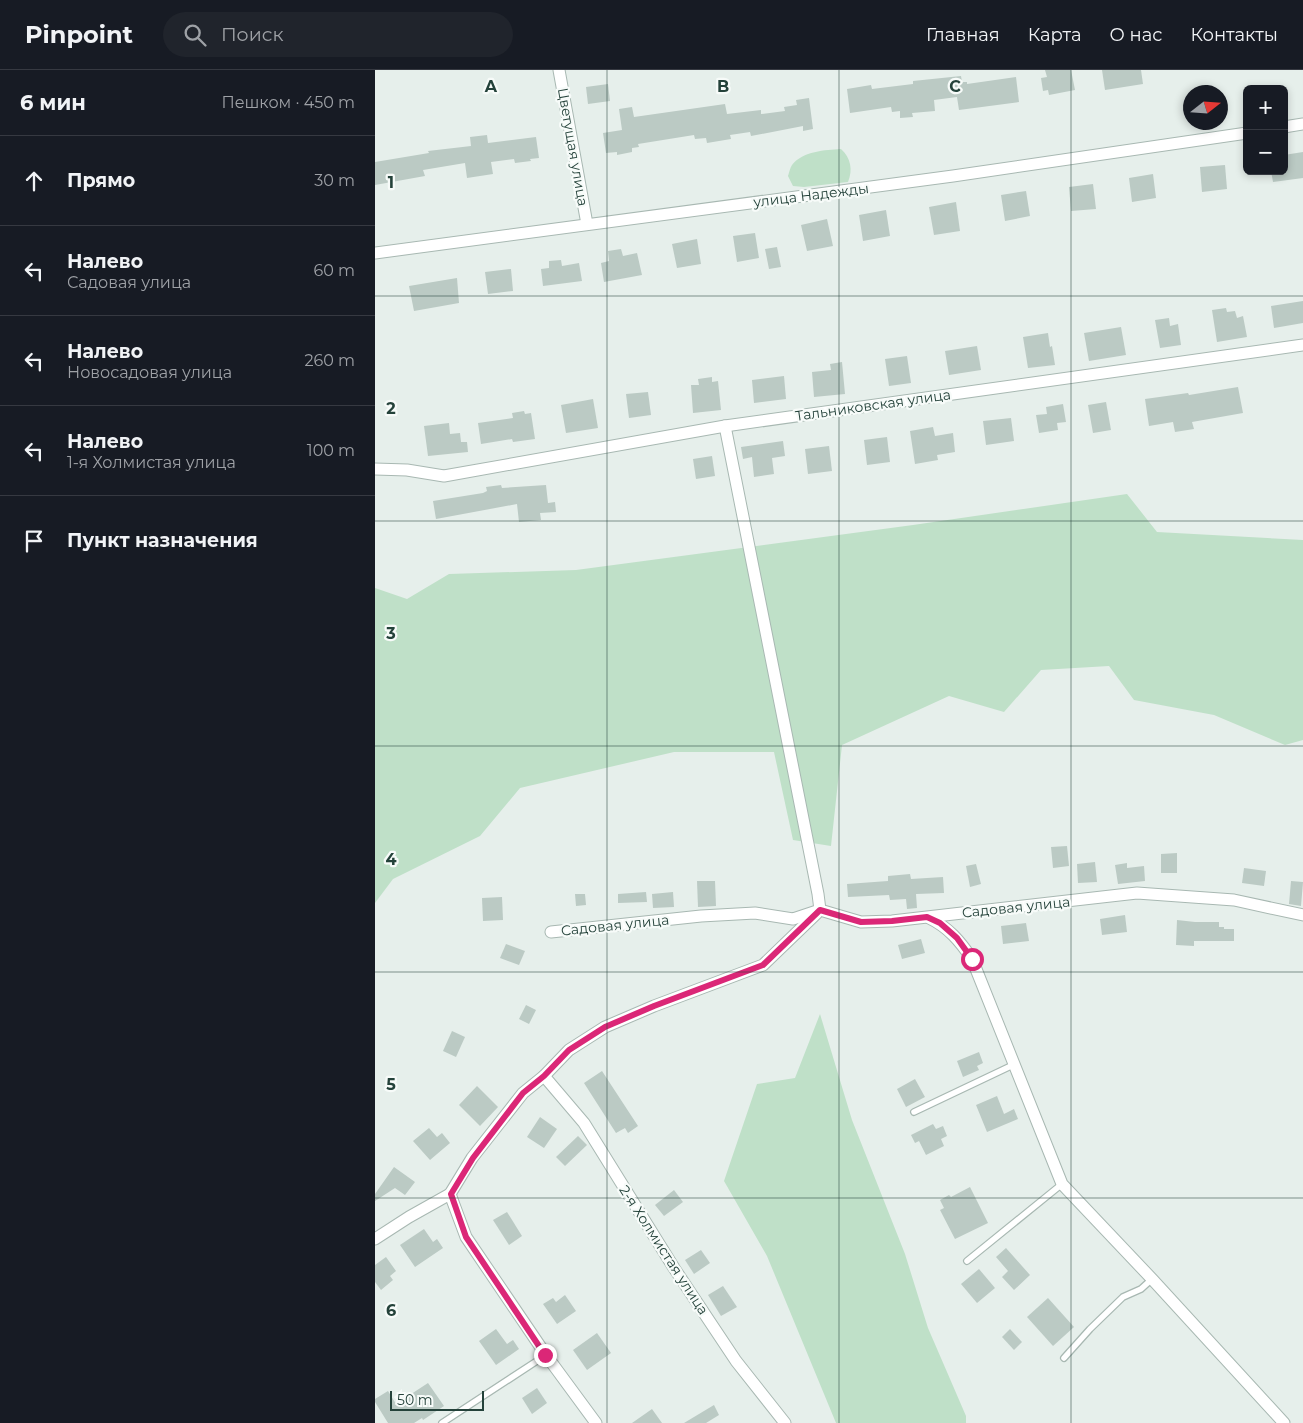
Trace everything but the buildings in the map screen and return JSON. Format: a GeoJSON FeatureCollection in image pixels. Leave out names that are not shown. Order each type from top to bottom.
{"type":"FeatureCollection","features":[{"type":"Feature","properties":{"kind":"street","name":"Цветущая улица"},"geometry":{"type":"LineString","coordinates":[[559,70],[587,224]]}},
{"type":"Feature","properties":{"kind":"street"},"geometry":{"type":"LineString","coordinates":[[1288,126],[1303,124]]}},
{"type":"Feature","properties":{"kind":"street","name":"улица Надежды"},"geometry":{"type":"LineString","coordinates":[[375,253],[953,176],[1243,134]]}},
{"type":"Feature","properties":{"kind":"street","name":"Тальниковская улица"},"geometry":{"type":"LineString","coordinates":[[375,469],[407,470],[444,476],[725,426],[1303,344]]}},
{"type":"Feature","properties":{"kind":"street"},"geometry":{"type":"LineString","coordinates":[[375,1239],[409,1217],[451,1194],[473,1158],[523,1093],[544,1076],[569,1050],[605,1027],[654,1006],[763,965],[820,910],[815,874],[725,426]]}},
{"type":"Feature","properties":{"kind":"street","name":"Садовая улица"},"geometry":{"type":"LineString","coordinates":[[551,932],[710,915],[755,913],[793,919],[820,910],[861,922],[892,921],[1137,893],[1234,900],[1303,915]]}},
{"type":"Feature","properties":{"kind":"street"},"geometry":{"type":"LineString","coordinates":[[927,917],[940,923],[957,938],[972,959],[1062,1184],[1284,1423]]}},
{"type":"Feature","properties":{"kind":"street","name":"2-я Холмистая улица"},"geometry":{"type":"LineString","coordinates":[[544,1076],[584,1123],[673,1268],[736,1361],[785,1423]]}},
{"type":"Feature","properties":{"kind":"street"},"geometry":{"type":"LineString","coordinates":[[451,1194],[466,1237],[545,1355],[596,1423]]}},
{"type":"Feature","properties":{"kind":"lane"},"geometry":{"type":"LineString","coordinates":[[914,1112],[1013,1065]]}},
{"type":"Feature","properties":{"kind":"lane"},"geometry":{"type":"LineString","coordinates":[[967,1261],[1062,1184]]}},
{"type":"Feature","properties":{"kind":"lane"},"geometry":{"type":"LineString","coordinates":[[1064,1358],[1123,1297],[1141,1289],[1152,1279]]}},
{"type":"Feature","properties":{"kind":"lane"},"geometry":{"type":"LineString","coordinates":[[442,1423],[545,1355]]}},
{"type":"Feature","properties":{"kind":"green space"},"geometry":{"type":"Polygon","coordinates":[[[841,149],[847,156],[850,164],[848,182],[804,187],[793,186],[788,176],[791,166],[797,160],[815,152],[841,149]]]}},
{"type":"Feature","properties":{"kind":"green space"},"geometry":{"type":"Polygon","coordinates":[[[1127,494],[1157,532],[1303,540],[1303,740],[1285,745],[1214,715],[1134,700],[1109,666],[1041,670],[1004,712],[949,696],[842,745],[831,846],[793,840],[774,752],[674,752],[520,788],[480,836],[393,879],[375,903],[375,588],[407,599],[449,574],[576,570],[1127,494]]]}},
{"type":"Feature","properties":{"kind":"green space"},"geometry":{"type":"Polygon","coordinates":[[[820,1014],[852,1120],[905,1254],[928,1328],[966,1416],[966,1423],[836,1423],[767,1256],[724,1181],[757,1084],[795,1078],[820,1014]]]}},
{"type":"Feature","properties":{"kind":"route"},"geometry":{"type":"LineString","coordinates":[[545,1355],[466,1237],[451,1194],[473,1158],[523,1093],[544,1076],[569,1050],[605,1027],[654,1006],[763,965],[820,910],[861,922],[927,917],[940,923],[957,938],[972,959]]}}]}
